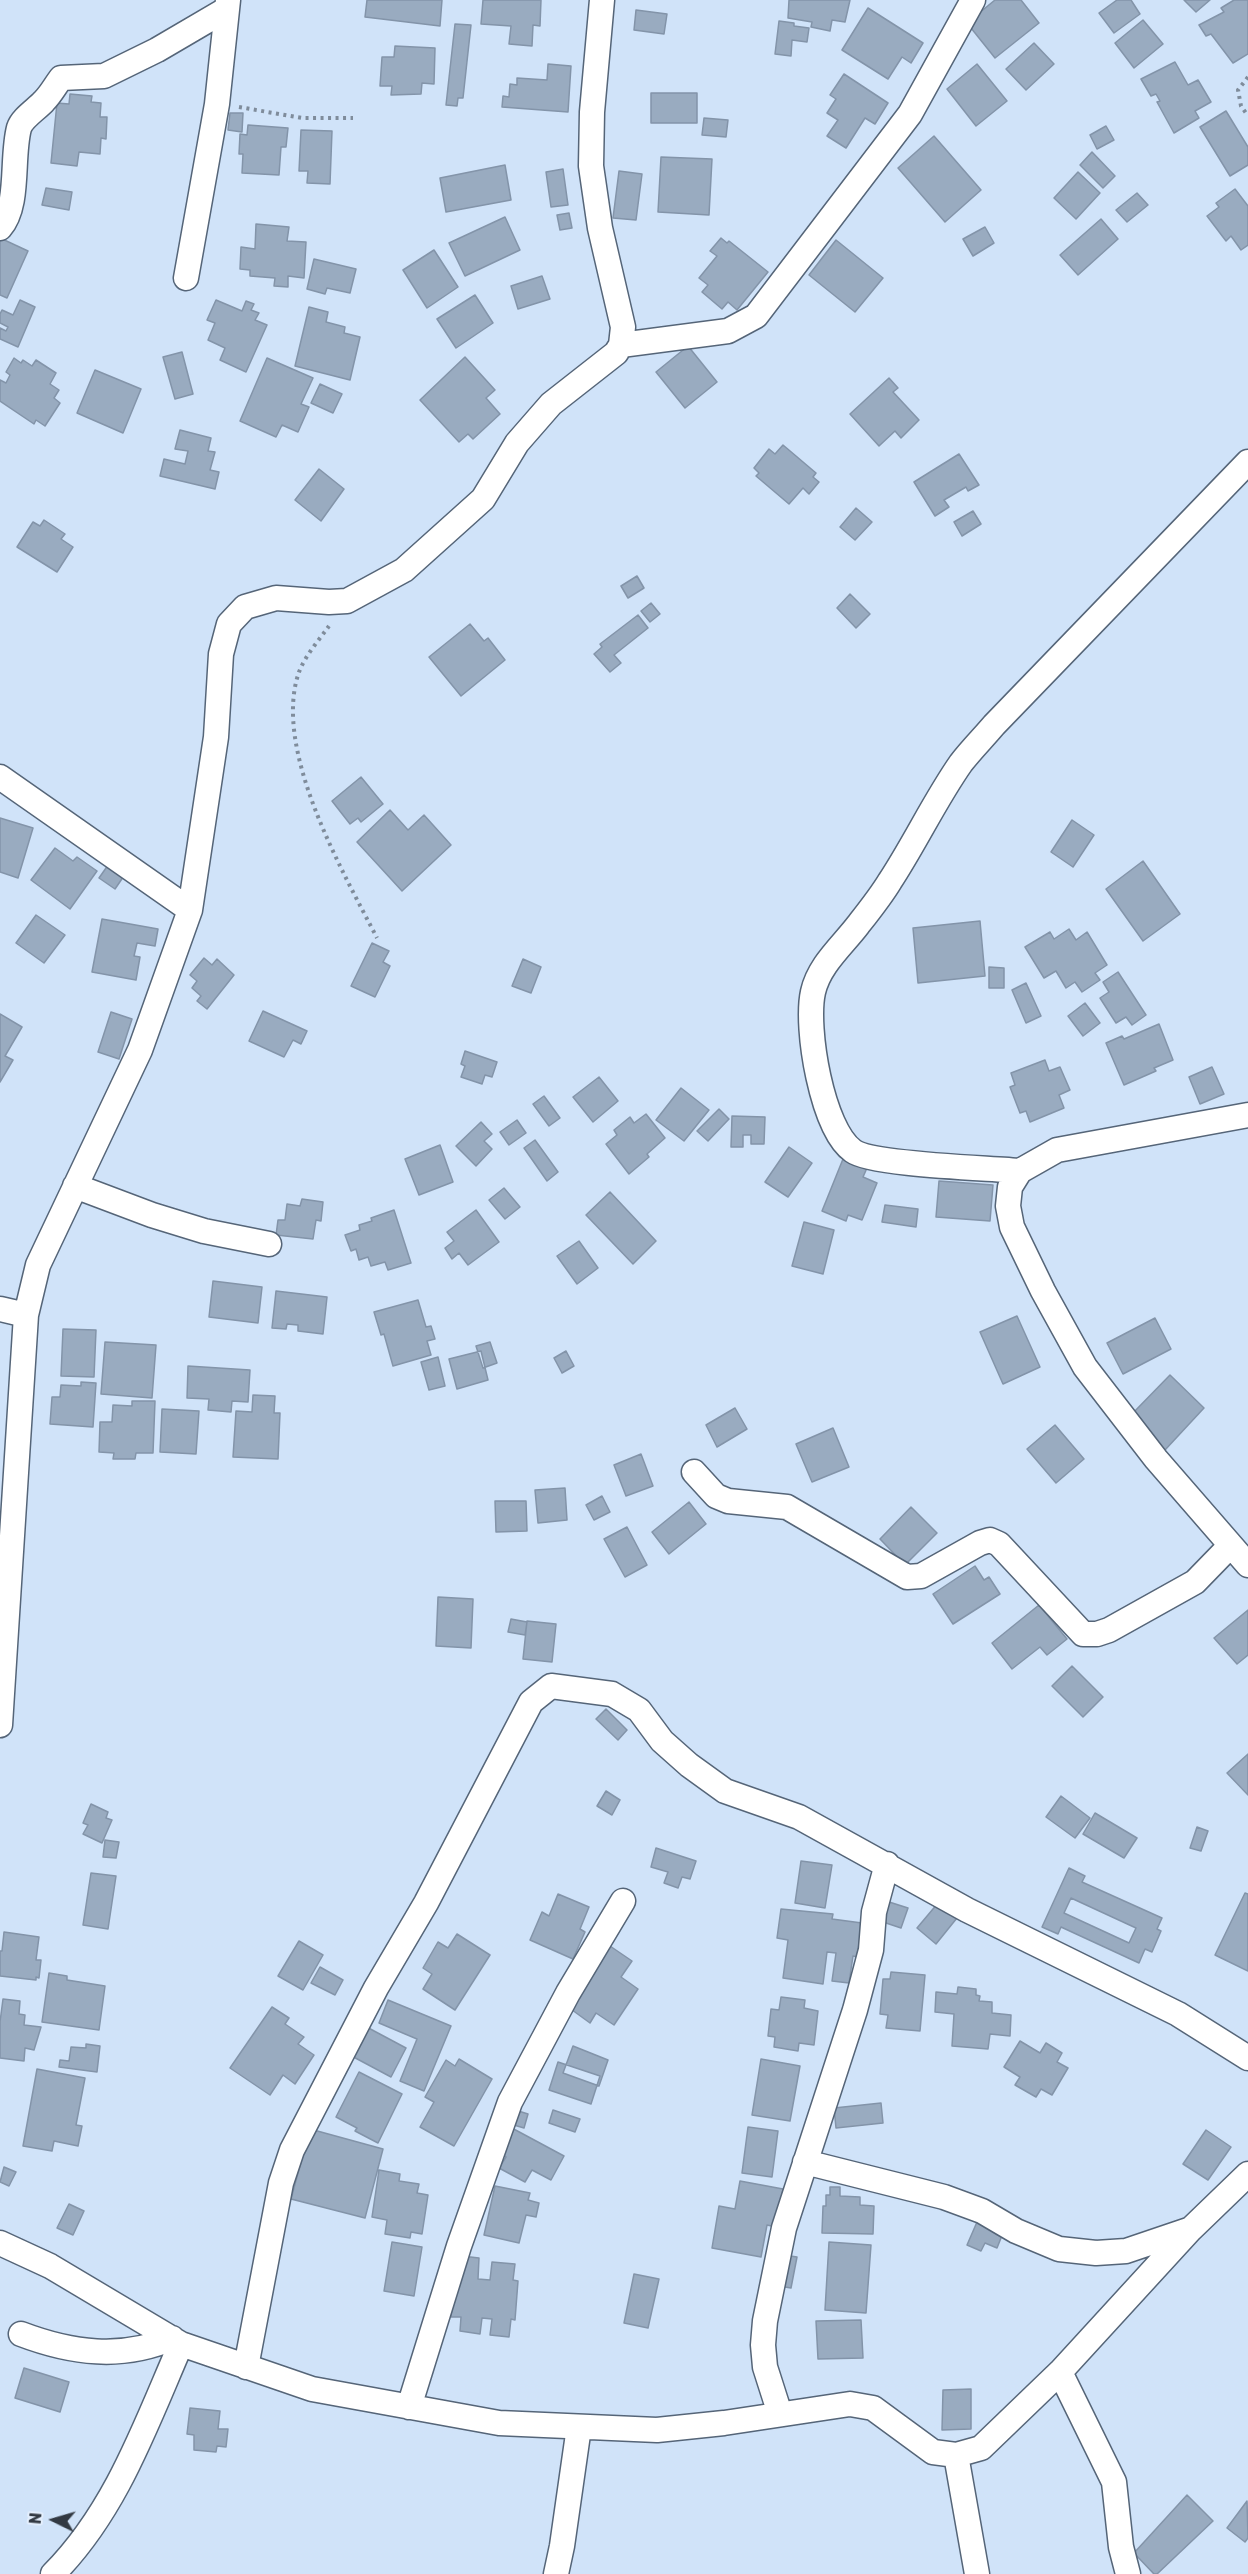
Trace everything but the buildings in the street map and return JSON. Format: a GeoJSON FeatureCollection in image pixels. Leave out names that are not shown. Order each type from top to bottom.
{"type":"FeatureCollection","features":[{"type":"Feature","properties":{"kind":"street"},"geometry":{"type":"LineString","coordinates":[[0,1725],[7,1502],[26,1315],[38,1265],[140,1050],[190,910],[216,737],[221,654],[229,624],[245,607],[276,598],[347,601],[404,570],[483,499],[517,443],[551,404],[616,353],[621,345],[622,327],[600,228],[591,166],[592,112],[602,0]]}},
{"type":"Feature","properties":{"kind":"street"},"geometry":{"type":"LineString","coordinates":[[621,345],[728,331],[756,316],[910,114],[973,0]]}},
{"type":"Feature","properties":{"kind":"street"},"geometry":{"type":"LineString","coordinates":[[186,278],[218,104],[227,5]]}},
{"type":"Feature","properties":{"kind":"street"},"geometry":{"type":"LineString","coordinates":[[0,228],[6,222],[11,205],[14,155],[20,125],[46,99],[61,78],[104,76],[157,50],[227,5]]}},
{"type":"Feature","properties":{"kind":"street"},"geometry":{"type":"LineString","coordinates":[[1020,1171],[880,1160],[853,1152],[841,1136],[824,1101],[815,1064],[810,1010],[813,991],[822,968],[890,882],[961,764],[994,725],[1248,462]]}},
{"type":"Feature","properties":{"kind":"street"},"geometry":{"type":"LineString","coordinates":[[0,777],[190,910]]}},
{"type":"Feature","properties":{"kind":"street"},"geometry":{"type":"LineString","coordinates":[[1248,1115],[1057,1150],[1020,1171],[1010,1187],[1008,1206],[1012,1227],[1043,1291],[1085,1367],[1156,1459],[1248,1565]]}},
{"type":"Feature","properties":{"kind":"street"},"geometry":{"type":"LineString","coordinates":[[75,1186],[152,1215],[204,1231],[269,1244]]}},
{"type":"Feature","properties":{"kind":"street"},"geometry":{"type":"LineString","coordinates":[[0,1310],[26,1315]]}},
{"type":"Feature","properties":{"kind":"street"},"geometry":{"type":"LineString","coordinates":[[694,1472],[716,1496],[728,1501],[786,1507],[907,1577],[921,1576],[980,1543],[990,1540],[999,1544],[1083,1634],[1097,1635],[1109,1630],[1195,1582],[1230,1546]]}},
{"type":"Feature","properties":{"kind":"street"},"geometry":{"type":"LineString","coordinates":[[246,2367],[281,2183],[292,2150],[376,1988],[426,1903],[531,1702],[552,1686],[612,1694],[639,1710],[662,1741],[689,1765],[725,1791],[799,1817],[967,1910],[1178,2014],[1248,2058]]}},
{"type":"Feature","properties":{"kind":"street"},"geometry":{"type":"LineString","coordinates":[[780,2414],[765,2367],[763,2345],[765,2321],[784,2228],[855,2010],[871,1950],[874,1912],[886,1864]]}},
{"type":"Feature","properties":{"kind":"street"},"geometry":{"type":"LineString","coordinates":[[410,2407],[459,2246],[510,2102],[568,1993],[623,1901]]}},
{"type":"Feature","properties":{"kind":"street"},"geometry":{"type":"LineString","coordinates":[[805,2162],[944,2197],[982,2211],[1016,2231],[1059,2249],[1096,2253],[1126,2250],[1191,2229]]}},
{"type":"Feature","properties":{"kind":"street"},"geometry":{"type":"LineString","coordinates":[[0,2243],[50,2266],[176,2341],[312,2389],[499,2423],[657,2430],[724,2423],[850,2404],[873,2408],[933,2452],[956,2455],[981,2448],[1060,2372],[1191,2229],[1248,2174]]}},
{"type":"Feature","properties":{"kind":"street"},"geometry":{"type":"LineString","coordinates":[[21,2334],[51,2345],[98,2352],[138,2350],[176,2341]]}},
{"type":"Feature","properties":{"kind":"street"},"geometry":{"type":"LineString","coordinates":[[53,2574],[97,2521],[132,2457],[176,2341]]}},
{"type":"Feature","properties":{"kind":"street"},"geometry":{"type":"LineString","coordinates":[[1060,2372],[1114,2482],[1121,2547],[1128,2574]]}},
{"type":"Feature","properties":{"kind":"street"},"geometry":{"type":"LineString","coordinates":[[556,2574],[579,2427]]}},
{"type":"Feature","properties":{"kind":"street"},"geometry":{"type":"LineString","coordinates":[[956,2455],[977,2574]]}},
{"type":"Feature","properties":{"kind":"path"},"geometry":{"type":"LineString","coordinates":[[1248,77],[1238,90],[1241,106],[1248,117]]}},
{"type":"Feature","properties":{"kind":"path"},"geometry":{"type":"LineString","coordinates":[[218,104],[302,118],[353,118]]}},
{"type":"Feature","properties":{"kind":"path"},"geometry":{"type":"LineString","coordinates":[[347,601],[315,645],[299,672],[293,708],[299,763],[324,834],[377,938]]}}]}
